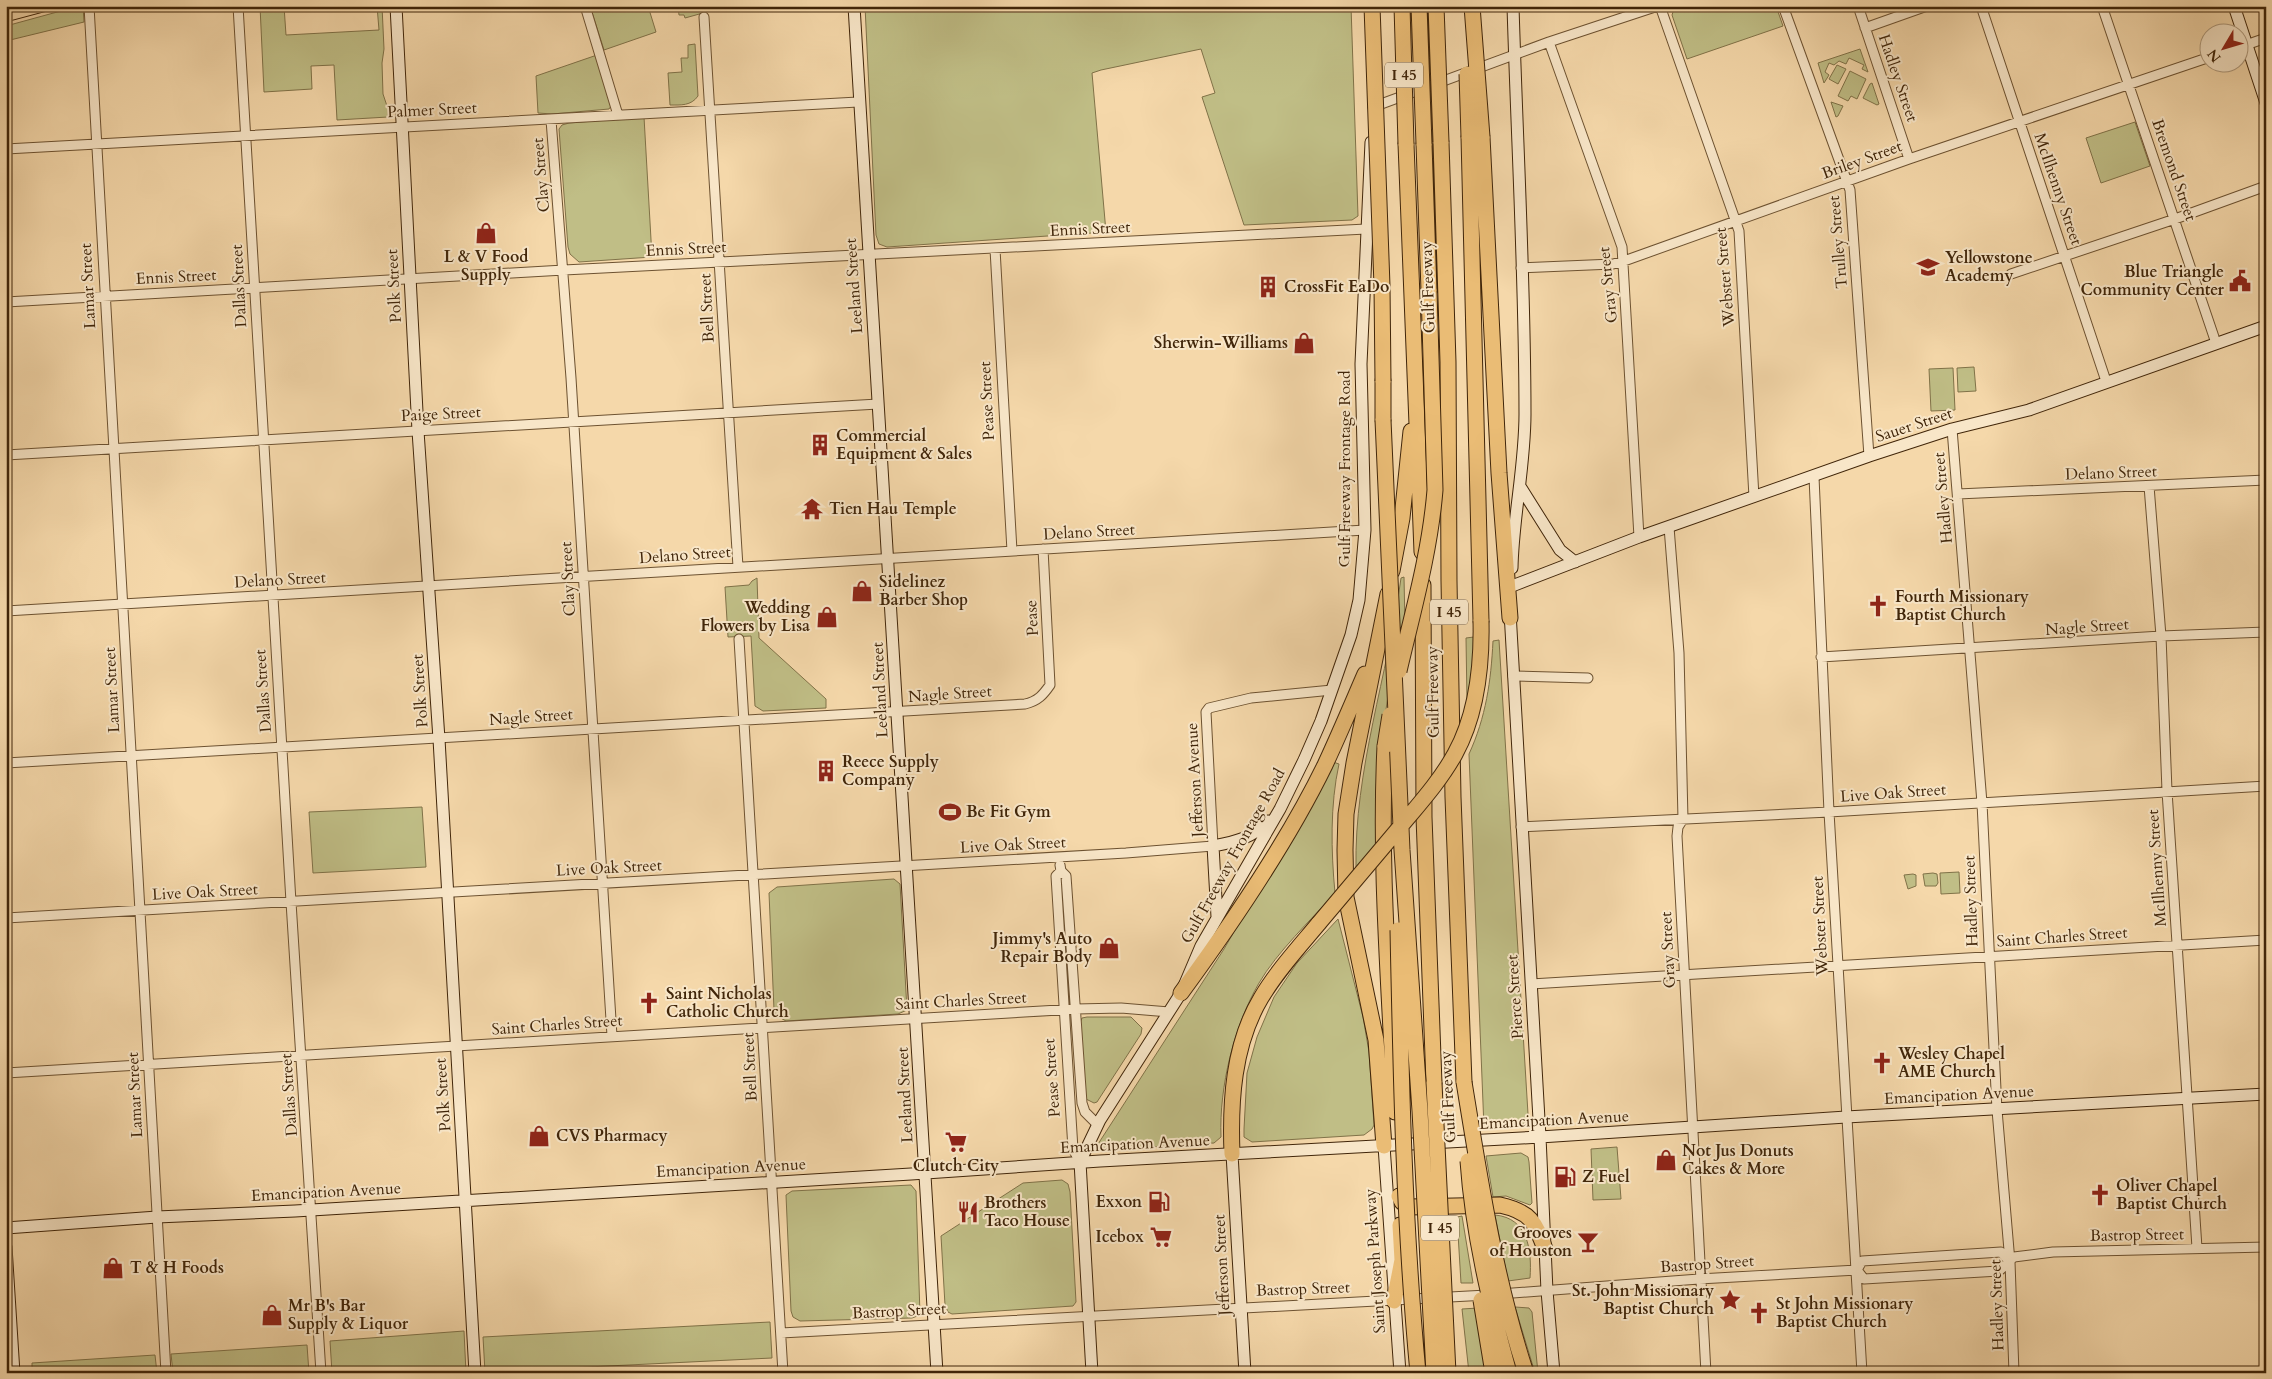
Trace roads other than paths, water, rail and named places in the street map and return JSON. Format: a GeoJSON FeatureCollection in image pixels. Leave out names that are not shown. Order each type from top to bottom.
{"type":"FeatureCollection","features":[{"type":"Feature","properties":{"kind":"highway"},"geometry":{"type":"LineString","coordinates":[[1370,6],[1382,286],[1383,420],[1402,850],[1420,1111],[1434,1373]]}},
{"type":"Feature","properties":{"kind":"highway","name":"Gulf Freeway"},"geometry":{"type":"LineString","coordinates":[[1402,6],[1422,515],[1424,817],[1448,1373]]}},
{"type":"Feature","properties":{"kind":"highway","name":"Gulf Freeway"},"geometry":{"type":"LineString","coordinates":[[1390,1146],[1384,802],[1385,746],[1390,711],[1429,542],[1434,490],[1419,6]]}},
{"type":"Feature","properties":{"kind":"highway","name":"Gulf Freeway"},"geometry":{"type":"LineString","coordinates":[[1436,6],[1448,362],[1449,581],[1453,798],[1464,1082],[1470,1186],[1485,1275],[1509,1373]]}},
{"type":"Feature","properties":{"kind":"highway"},"geometry":{"type":"LineString","coordinates":[[1465,6],[1510,618]]}},
{"type":"Feature","properties":{"kind":"highway"},"geometry":{"type":"LineString","coordinates":[[1232,1154],[1230,1113],[1239,1054],[1260,1000],[1284,964],[1438,782],[1456,753],[1465,731],[1475,695],[1480,668],[1481,621],[1476,137],[1472,6]]}},
{"type":"Feature","properties":{"kind":"highway"},"geometry":{"type":"LineString","coordinates":[[1394,1301],[1402,1260],[1398,1195],[1376,1040],[1346,897],[1345,850],[1346,814],[1351,777],[1402,518],[1416,392]]}},
{"type":"Feature","properties":{"kind":"highway"},"geometry":{"type":"LineString","coordinates":[[1181,993],[1223,936],[1314,786],[1378,643]]}},
{"type":"Feature","properties":{"kind":"highway"},"geometry":{"type":"LineString","coordinates":[[1402,850],[1398,923],[1401,1101],[1407,1233],[1418,1373]]}},
{"type":"Feature","properties":{"kind":"highway"},"geometry":{"type":"LineString","coordinates":[[1464,1082],[1497,1270],[1509,1321],[1526,1373]]}},
{"type":"Feature","properties":{"kind":"highway"},"geometry":{"type":"LineString","coordinates":[[1470,1186],[1482,1306],[1493,1373]]}},
{"type":"Feature","properties":{"kind":"highway"},"geometry":{"type":"LineString","coordinates":[[1398,1195],[1402,1202],[1410,1207],[1500,1205],[1514,1208],[1525,1213],[1536,1225],[1545,1249]]}},
{"type":"Feature","properties":{"kind":"main road","name":"Polk Street"},"geometry":{"type":"LineString","coordinates":[[396,6],[418,431],[439,739],[475,1373]]}},
{"type":"Feature","properties":{"kind":"main road","name":"Leeland Street"},"geometry":{"type":"LineString","coordinates":[[854,6],[858,102],[898,713],[937,1373]]}},
{"type":"Feature","properties":{"kind":"main road","name":"Gulf Freeway Frontage Road"},"geometry":{"type":"LineString","coordinates":[[1080,1162],[1098,1124],[1181,993],[1201,946],[1280,809],[1304,760],[1332,690],[1351,635],[1359,600],[1365,530],[1361,364],[1372,107],[1370,6]]}},
{"type":"Feature","properties":{"kind":"main road"},"geometry":{"type":"LineString","coordinates":[[1510,618],[1513,534],[1521,488],[1525,415],[1513,6]]}},
{"type":"Feature","properties":{"kind":"main road"},"geometry":{"type":"LineString","coordinates":[[2234,6],[2238,22]]}},
{"type":"Feature","properties":{"kind":"main road"},"geometry":{"type":"LineString","coordinates":[[2250,63],[2266,103]]}},
{"type":"Feature","properties":{"kind":"main road","name":"Sauer Street"},"geometry":{"type":"LineString","coordinates":[[1512,586],[1639,536],[1814,477],[1869,456],[1952,429],[2029,410],[2106,381],[2266,326]]}},
{"type":"Feature","properties":{"kind":"main road"},"geometry":{"type":"LineString","coordinates":[[1521,488],[1560,550],[1575,562]]}},
{"type":"Feature","properties":{"kind":"main road","name":"Pierce Street"},"geometry":{"type":"LineString","coordinates":[[1510,618],[1547,1291],[1554,1373]]}},
{"type":"Feature","properties":{"kind":"main road"},"geometry":{"type":"LineString","coordinates":[[1217,917],[1213,846],[1244,839],[1258,832],[1280,809]]}},
{"type":"Feature","properties":{"kind":"main road","name":"Emancipation Avenue"},"geometry":{"type":"LineString","coordinates":[[6,1228],[157,1217],[312,1210],[925,1174],[1080,1162],[1390,1146],[1846,1117],[2266,1094]]}},
{"type":"Feature","properties":{"kind":"main road","name":"Saint Joseph Parkway"},"geometry":{"type":"LineString","coordinates":[[1390,1146],[1394,1301],[1400,1373]]}},
{"type":"Feature","properties":{"kind":"main road","name":"Jefferson Street"},"geometry":{"type":"LineString","coordinates":[[1232,1154],[1245,1373]]}},
{"type":"Feature","properties":{"kind":"main road","name":"Pease Street"},"geometry":{"type":"LineString","coordinates":[[1080,1162],[1092,1373]]}},
{"type":"Feature","properties":{"kind":"main road"},"geometry":{"type":"LineString","coordinates":[[6,1247],[14,1373]]}},
{"type":"Feature","properties":{"kind":"street","name":"Lamar Street"},"geometry":{"type":"LineString","coordinates":[[89,6],[95,143],[166,1373]]}},
{"type":"Feature","properties":{"kind":"street","name":"Dallas Street"},"geometry":{"type":"LineString","coordinates":[[238,6],[272,595],[322,1373]]}},
{"type":"Feature","properties":{"kind":"street"},"geometry":{"type":"LineString","coordinates":[[585,6],[618,115]]}},
{"type":"Feature","properties":{"kind":"street"},"geometry":{"type":"LineString","coordinates":[[1372,107],[1549,42],[1659,6]]}},
{"type":"Feature","properties":{"kind":"street","name":"Webster Street"},"geometry":{"type":"LineString","coordinates":[[1659,6],[1739,231],[1754,497]]}},
{"type":"Feature","properties":{"kind":"street","name":"Trulley Street"},"geometry":{"type":"LineString","coordinates":[[1783,6],[1852,200],[1869,456]]}},
{"type":"Feature","properties":{"kind":"street","name":"Hadley Street"},"geometry":{"type":"LineString","coordinates":[[1858,6],[1910,159]]}},
{"type":"Feature","properties":{"kind":"street"},"geometry":{"type":"LineString","coordinates":[[1865,28],[1927,6]]}},
{"type":"Feature","properties":{"kind":"street","name":"McIlhenny Street"},"geometry":{"type":"LineString","coordinates":[[1980,6],[2066,257],[2106,381]]}},
{"type":"Feature","properties":{"kind":"street","name":"Bremond Street"},"geometry":{"type":"LineString","coordinates":[[2102,6],[2216,344]]}},
{"type":"Feature","properties":{"kind":"street","name":"Bell Street"},"geometry":{"type":"LineString","coordinates":[[704,16],[738,567]]}},
{"type":"Feature","properties":{"kind":"street"},"geometry":{"type":"LineString","coordinates":[[2250,44],[2266,38]]}},
{"type":"Feature","properties":{"kind":"street","name":"Gray Street"},"geometry":{"type":"LineString","coordinates":[[1549,42],[1622,247],[1639,536]]}},
{"type":"Feature","properties":{"kind":"street","name":"Briley Street"},"geometry":{"type":"LineString","coordinates":[[1522,268],[1613,264],[1624,261],[1910,159],[2200,61]]}},
{"type":"Feature","properties":{"kind":"street","name":"Palmer Street"},"geometry":{"type":"LineString","coordinates":[[6,149],[858,102]]}},
{"type":"Feature","properties":{"kind":"street","name":"Clay Street"},"geometry":{"type":"LineString","coordinates":[[551,120],[564,270],[612,1036]]}},
{"type":"Feature","properties":{"kind":"street"},"geometry":{"type":"LineString","coordinates":[[2011,274],[2066,257],[2266,186]]}},
{"type":"Feature","properties":{"kind":"street","name":"Ennis Street"},"geometry":{"type":"LineString","coordinates":[[6,302],[564,270],[1366,229]]}},
{"type":"Feature","properties":{"kind":"street","name":"Pease Street"},"geometry":{"type":"LineString","coordinates":[[995,249],[1012,551]]}},
{"type":"Feature","properties":{"kind":"street","name":"Paige Street"},"geometry":{"type":"LineString","coordinates":[[6,455],[878,404]]}},
{"type":"Feature","properties":{"kind":"street","name":"Hadley Street"},"geometry":{"type":"LineString","coordinates":[[1952,429],[1982,802],[1996,1110],[2010,1262],[2014,1373]]}},
{"type":"Feature","properties":{"kind":"street","name":"Webster Street"},"geometry":{"type":"LineString","coordinates":[[1814,477],[1837,965],[1862,1373]]}},
{"type":"Feature","properties":{"kind":"street","name":"Delano Street"},"geometry":{"type":"LineString","coordinates":[[1958,494],[2266,480]]}},
{"type":"Feature","properties":{"kind":"street","name":"McIlhenny Street"},"geometry":{"type":"LineString","coordinates":[[2149,486],[2161,636],[2167,791],[2197,1248]]}},
{"type":"Feature","properties":{"kind":"street","name":"Gray Street"},"geometry":{"type":"LineString","coordinates":[[1669,527],[1679,653],[1683,819],[1678,827],[1678,836],[1684,974],[1694,1128],[1706,1373]]}},
{"type":"Feature","properties":{"kind":"street","name":"Delano Street"},"geometry":{"type":"LineString","coordinates":[[6,610],[1365,530]]}},
{"type":"Feature","properties":{"kind":"street","name":"Pease"},"geometry":{"type":"LineString","coordinates":[[1043,549],[1050,685]]}},
{"type":"Feature","properties":{"kind":"street","name":"Nagle Street"},"geometry":{"type":"LineString","coordinates":[[1822,657],[1969,650],[2161,636],[2266,632]]}},
{"type":"Feature","properties":{"kind":"street","name":"Bell Street"},"geometry":{"type":"LineString","coordinates":[[739,639],[783,1373]]}},
{"type":"Feature","properties":{"kind":"street"},"geometry":{"type":"LineString","coordinates":[[1513,676],[1588,678]]}},
{"type":"Feature","properties":{"kind":"street","name":"Nagle Street"},"geometry":{"type":"LineString","coordinates":[[6,763],[439,739],[592,728],[898,713],[1025,704],[1035,702],[1050,685]]}},
{"type":"Feature","properties":{"kind":"street","name":"Jefferson Avenue"},"geometry":{"type":"LineString","coordinates":[[1213,846],[1206,712],[1209,708],[1251,698],[1332,690]]}},
{"type":"Feature","properties":{"kind":"street","name":"Live Oak Street"},"geometry":{"type":"LineString","coordinates":[[1521,827],[1829,812],[2266,786]]}},
{"type":"Feature","properties":{"kind":"street","name":"Live Oak Street"},"geometry":{"type":"LineString","coordinates":[[6,918],[1060,857],[1213,846]]}},
{"type":"Feature","properties":{"kind":"street","name":"Pease Street"},"geometry":{"type":"LineString","coordinates":[[1060,857],[1060,871],[1056,876],[1073,1149],[1080,1162]]}},
{"type":"Feature","properties":{"kind":"street","name":"Pease Street"},"geometry":{"type":"LineString","coordinates":[[1060,871],[1066,876],[1082,1104],[1085,1112],[1098,1124]]}},
{"type":"Feature","properties":{"kind":"street","name":"Saint Charles Street"},"geometry":{"type":"LineString","coordinates":[[1531,984],[2266,940]]}},
{"type":"Feature","properties":{"kind":"street","name":"Saint Charles Street"},"geometry":{"type":"LineString","coordinates":[[6,1073],[763,1026],[1076,1009],[1121,1008],[1170,1012]]}},
{"type":"Feature","properties":{"kind":"street","name":"Bastrop Street"},"geometry":{"type":"LineString","coordinates":[[1856,1270],[1864,1279],[1999,1271],[2014,1257],[2053,1252],[2266,1247]]}},
{"type":"Feature","properties":{"kind":"street","name":"Bastrop Street"},"geometry":{"type":"LineString","coordinates":[[1856,1270],[1862,1261],[2001,1252],[2010,1262]]}},
{"type":"Feature","properties":{"kind":"street","name":"Bastrop Street"},"geometry":{"type":"LineString","coordinates":[[781,1333],[1241,1307],[1394,1301],[1856,1270]]}},
{"type":"Feature","properties":{"kind":"tram line"},"geometry":{"type":"LineString","coordinates":[[6,22],[66,6]]}},
{"type":"Feature","properties":{"kind":"place","name":"L & V Food Supply"},"geometry":{"type":"Point","coordinates":[486,233]}},
{"type":"Feature","properties":{"kind":"place","name":"Yellowstone Academy"},"geometry":{"type":"Point","coordinates":[1928,267]}},
{"type":"Feature","properties":{"kind":"place","name":"Blue Triangle Community Center"},"geometry":{"type":"Point","coordinates":[2240,281]}},
{"type":"Feature","properties":{"kind":"place","name":"CrossFit EaDo"},"geometry":{"type":"Point","coordinates":[1268,287]}},
{"type":"Feature","properties":{"kind":"place","name":"Sherwin-Williams"},"geometry":{"type":"Point","coordinates":[1304,343]}},
{"type":"Feature","properties":{"kind":"place","name":"Commercial Equipment & Sales"},"geometry":{"type":"Point","coordinates":[820,445]}},
{"type":"Feature","properties":{"kind":"place","name":"Tien Hau Temple"},"geometry":{"type":"Point","coordinates":[812,509]}},
{"type":"Feature","properties":{"kind":"place","name":"Sidelinez Barber Shop"},"geometry":{"type":"Point","coordinates":[862,591]}},
{"type":"Feature","properties":{"kind":"place","name":"Fourth Missionary Baptist Church"},"geometry":{"type":"Point","coordinates":[1878,606]}},
{"type":"Feature","properties":{"kind":"place","name":"Wedding Flowers by Lisa"},"geometry":{"type":"Point","coordinates":[827,617]}},
{"type":"Feature","properties":{"kind":"place","name":"Reece Supply Company"},"geometry":{"type":"Point","coordinates":[826,771]}},
{"type":"Feature","properties":{"kind":"place","name":"Be Fit Gym"},"geometry":{"type":"Point","coordinates":[950,812]}},
{"type":"Feature","properties":{"kind":"place","name":"Jimmy's Auto Repair Body"},"geometry":{"type":"Point","coordinates":[1109,948]}},
{"type":"Feature","properties":{"kind":"place","name":"Saint Nicholas Catholic Church"},"geometry":{"type":"Point","coordinates":[649,1003]}},
{"type":"Feature","properties":{"kind":"place","name":"Wesley Chapel AME Church"},"geometry":{"type":"Point","coordinates":[1882,1063]}},
{"type":"Feature","properties":{"kind":"place","name":"CVS Pharmacy"},"geometry":{"type":"Point","coordinates":[539,1136]}},
{"type":"Feature","properties":{"kind":"place","name":"Clutch City"},"geometry":{"type":"Point","coordinates":[956,1142]}},
{"type":"Feature","properties":{"kind":"place","name":"Not Jus Donuts Cakes & More"},"geometry":{"type":"Point","coordinates":[1666,1160]}},
{"type":"Feature","properties":{"kind":"place","name":"Z Fuel"},"geometry":{"type":"Point","coordinates":[1565,1177]}},
{"type":"Feature","properties":{"kind":"place","name":"Oliver Chapel Baptist Church"},"geometry":{"type":"Point","coordinates":[2100,1195]}},
{"type":"Feature","properties":{"kind":"place","name":"Exxon"},"geometry":{"type":"Point","coordinates":[1159,1202]}},
{"type":"Feature","properties":{"kind":"place","name":"Brothers Taco House"},"geometry":{"type":"Point","coordinates":[968,1212]}},
{"type":"Feature","properties":{"kind":"place","name":"Icebox"},"geometry":{"type":"Point","coordinates":[1161,1237]}},
{"type":"Feature","properties":{"kind":"place","name":"Grooves of Houston"},"geometry":{"type":"Point","coordinates":[1588,1242]}},
{"type":"Feature","properties":{"kind":"place","name":"T & H Foods"},"geometry":{"type":"Point","coordinates":[113,1268]}},
{"type":"Feature","properties":{"kind":"place","name":"St. John Missionary Baptist Church"},"geometry":{"type":"Point","coordinates":[1730,1300]}},
{"type":"Feature","properties":{"kind":"place","name":"St John Missionary Baptist Church"},"geometry":{"type":"Point","coordinates":[1759,1313]}},
{"type":"Feature","properties":{"kind":"place","name":"Mr B's Bar Supply & Liquor"},"geometry":{"type":"Point","coordinates":[272,1315]}}]}
